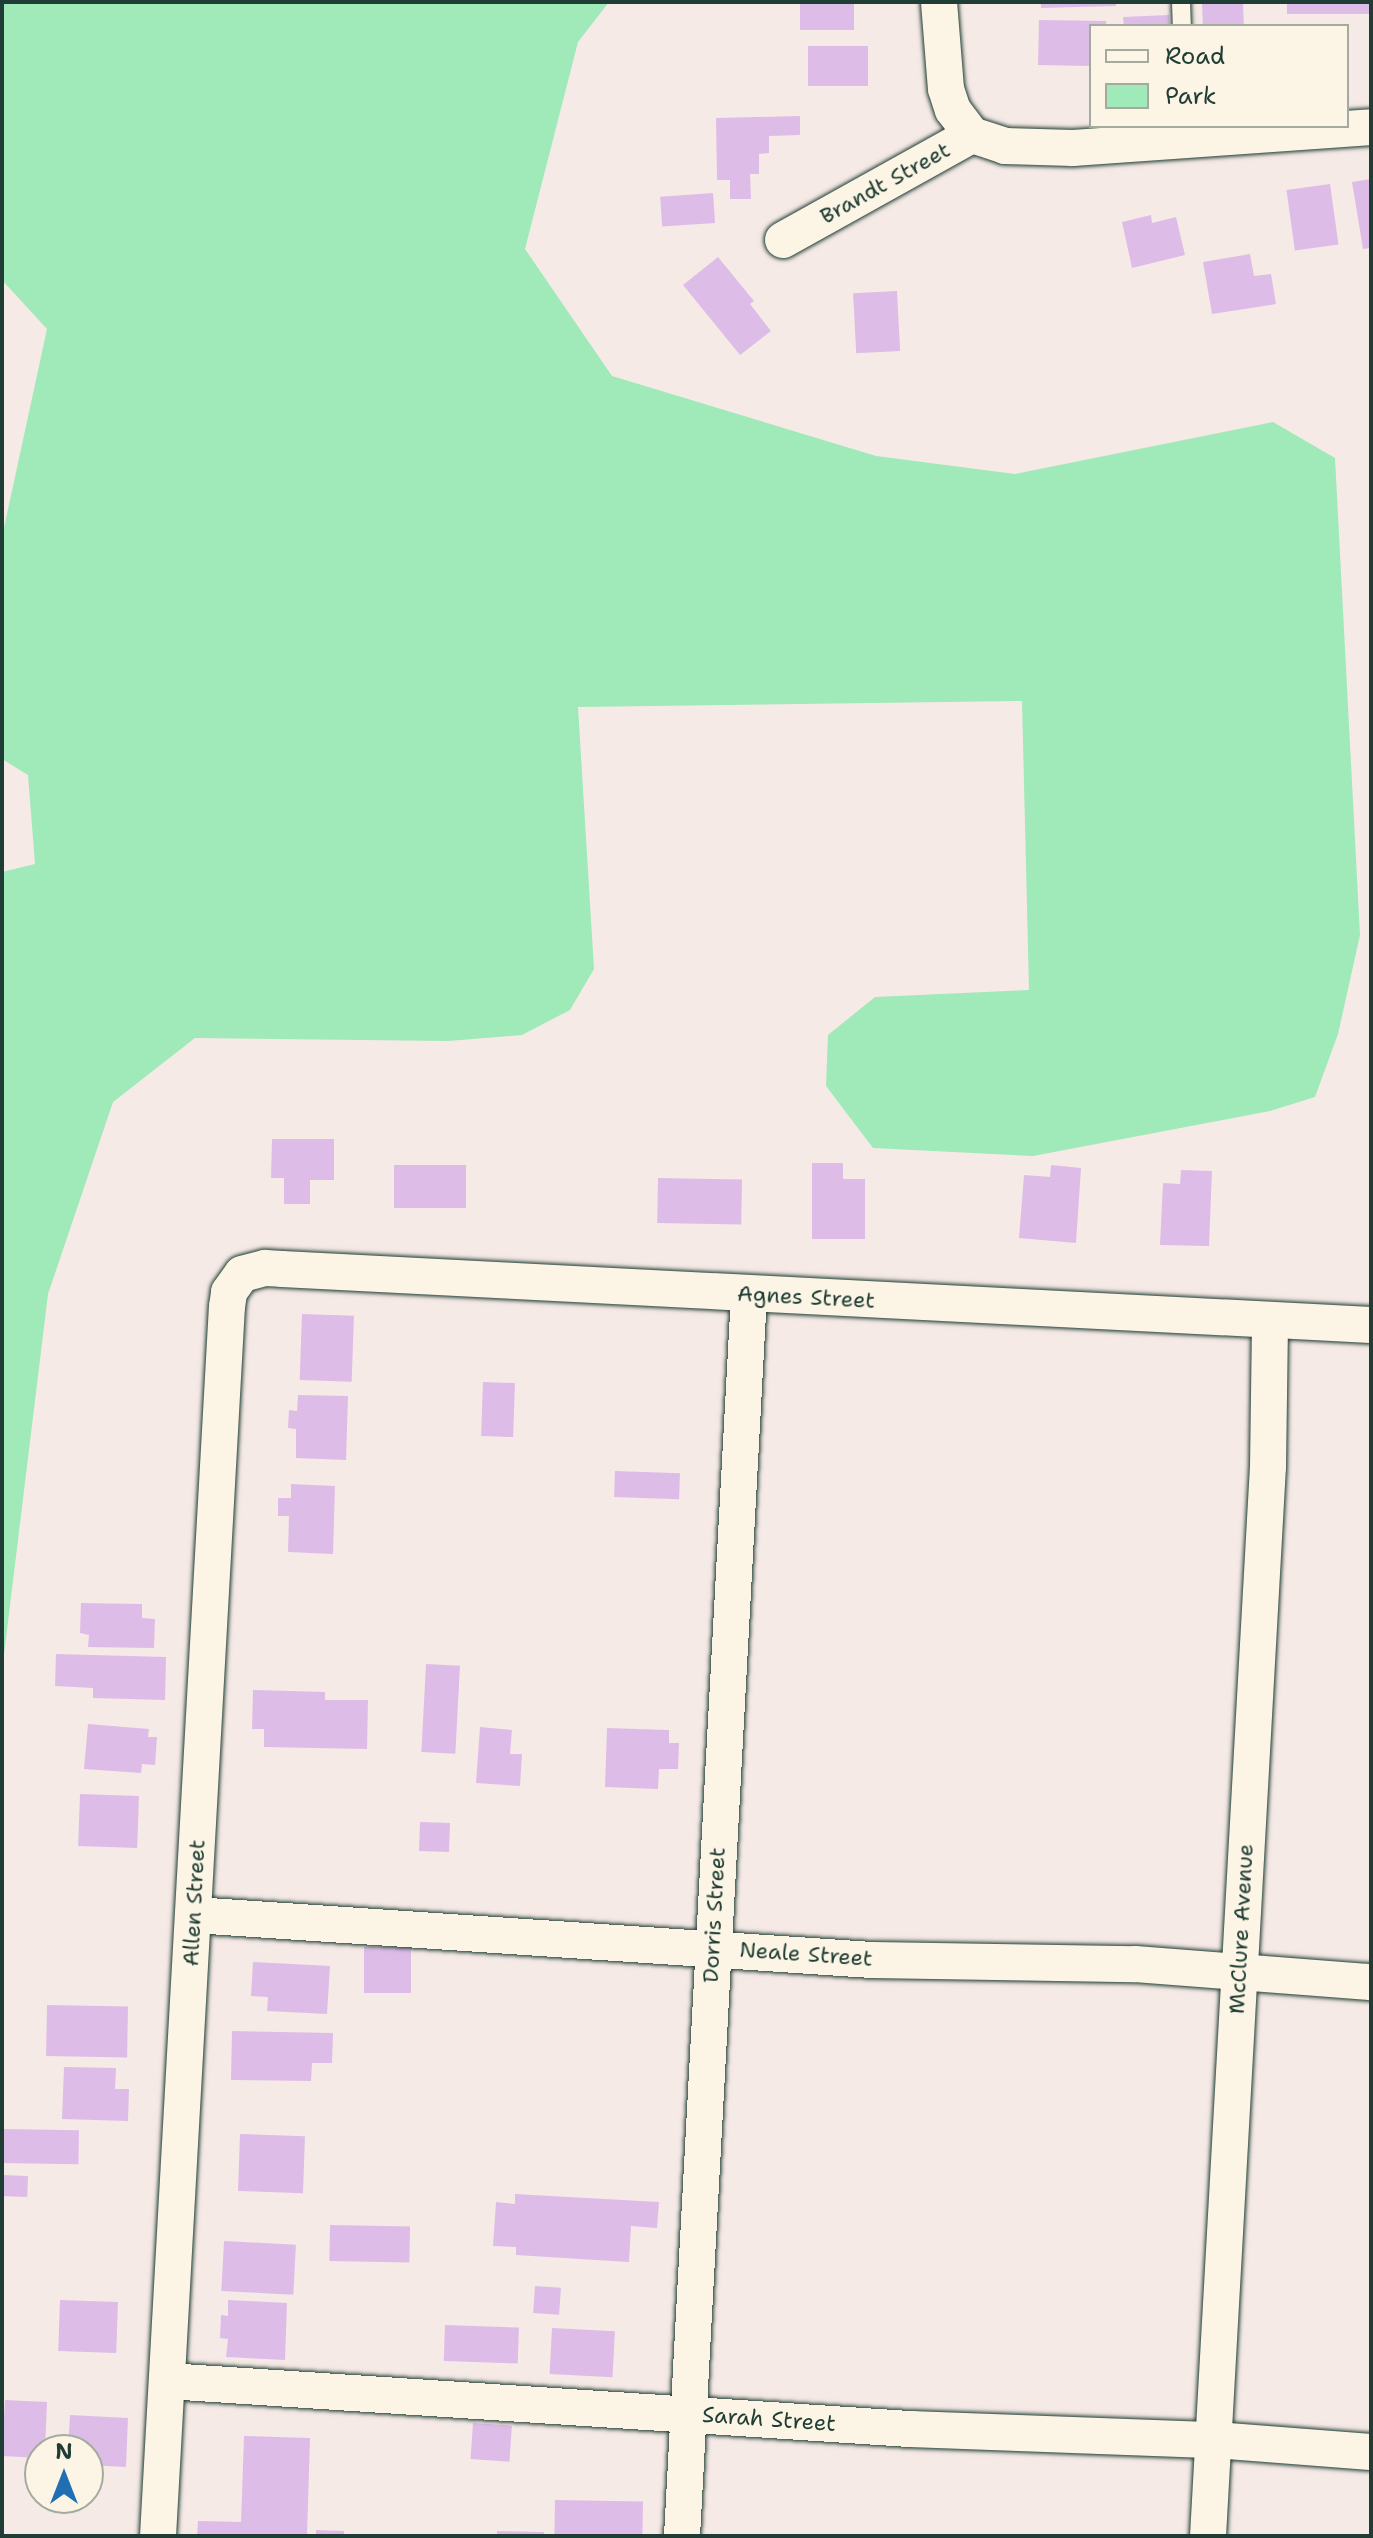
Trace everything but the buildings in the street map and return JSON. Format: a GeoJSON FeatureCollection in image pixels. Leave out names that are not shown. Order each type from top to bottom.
{"type":"FeatureCollection","features":[{"type":"Feature","properties":{"kind":"street"},"geometry":{"type":"LineString","coordinates":[[939,2],[946,89],[953,110],[972,135]]}},
{"type":"Feature","properties":{"kind":"street","name":"Brandt Street"},"geometry":{"type":"LineString","coordinates":[[1349,128],[1371,127]]}},
{"type":"Feature","properties":{"kind":"street","name":"Brandt Street"},"geometry":{"type":"LineString","coordinates":[[783,240],[972,135],[1005,146],[1073,148],[1185,133],[1340,128]]}},
{"type":"Feature","properties":{"kind":"street","name":"Agnes Street"},"geometry":{"type":"LineString","coordinates":[[242,1274],[265,1268],[1371,1325]]}},
{"type":"Feature","properties":{"kind":"street","name":"Allen Street"},"geometry":{"type":"LineString","coordinates":[[158,2536],[227,1307],[229,1292],[242,1274]]}},
{"type":"Feature","properties":{"kind":"street","name":"Dorris Street"},"geometry":{"type":"LineString","coordinates":[[682,2536],[749,1294]]}},
{"type":"Feature","properties":{"kind":"street","name":"McClure Avenue"},"geometry":{"type":"LineString","coordinates":[[1208,2536],[1268,1467],[1270,1322]]}},
{"type":"Feature","properties":{"kind":"street","name":"Neale Street"},"geometry":{"type":"LineString","coordinates":[[194,1915],[872,1960],[1135,1964],[1371,1982]]}},
{"type":"Feature","properties":{"kind":"street","name":"Sarah Street"},"geometry":{"type":"LineString","coordinates":[[167,2381],[910,2429],[1215,2440],[1371,2452]]}},
{"type":"Feature","properties":{"kind":"lane"},"geometry":{"type":"LineString","coordinates":[[1181,2],[1182,24]]}},
{"type":"Feature","properties":{"kind":"green space"},"geometry":{"type":"Polygon","coordinates":[[[2,2],[609,2],[578,42],[525,249],[612,376],[876,456],[1015,474],[1273,422],[1335,458],[1360,935],[1338,1034],[1315,1097],[1270,1111],[1033,1156],[873,1148],[826,1086],[828,1035],[875,997],[1029,990],[1022,701],[578,707],[594,969],[570,1010],[522,1035],[448,1041],[195,1038],[113,1102],[48,1294],[2,1671],[2,872],[35,864],[28,775],[2,759],[2,537],[47,329],[2,280],[2,2]]]}}]}
